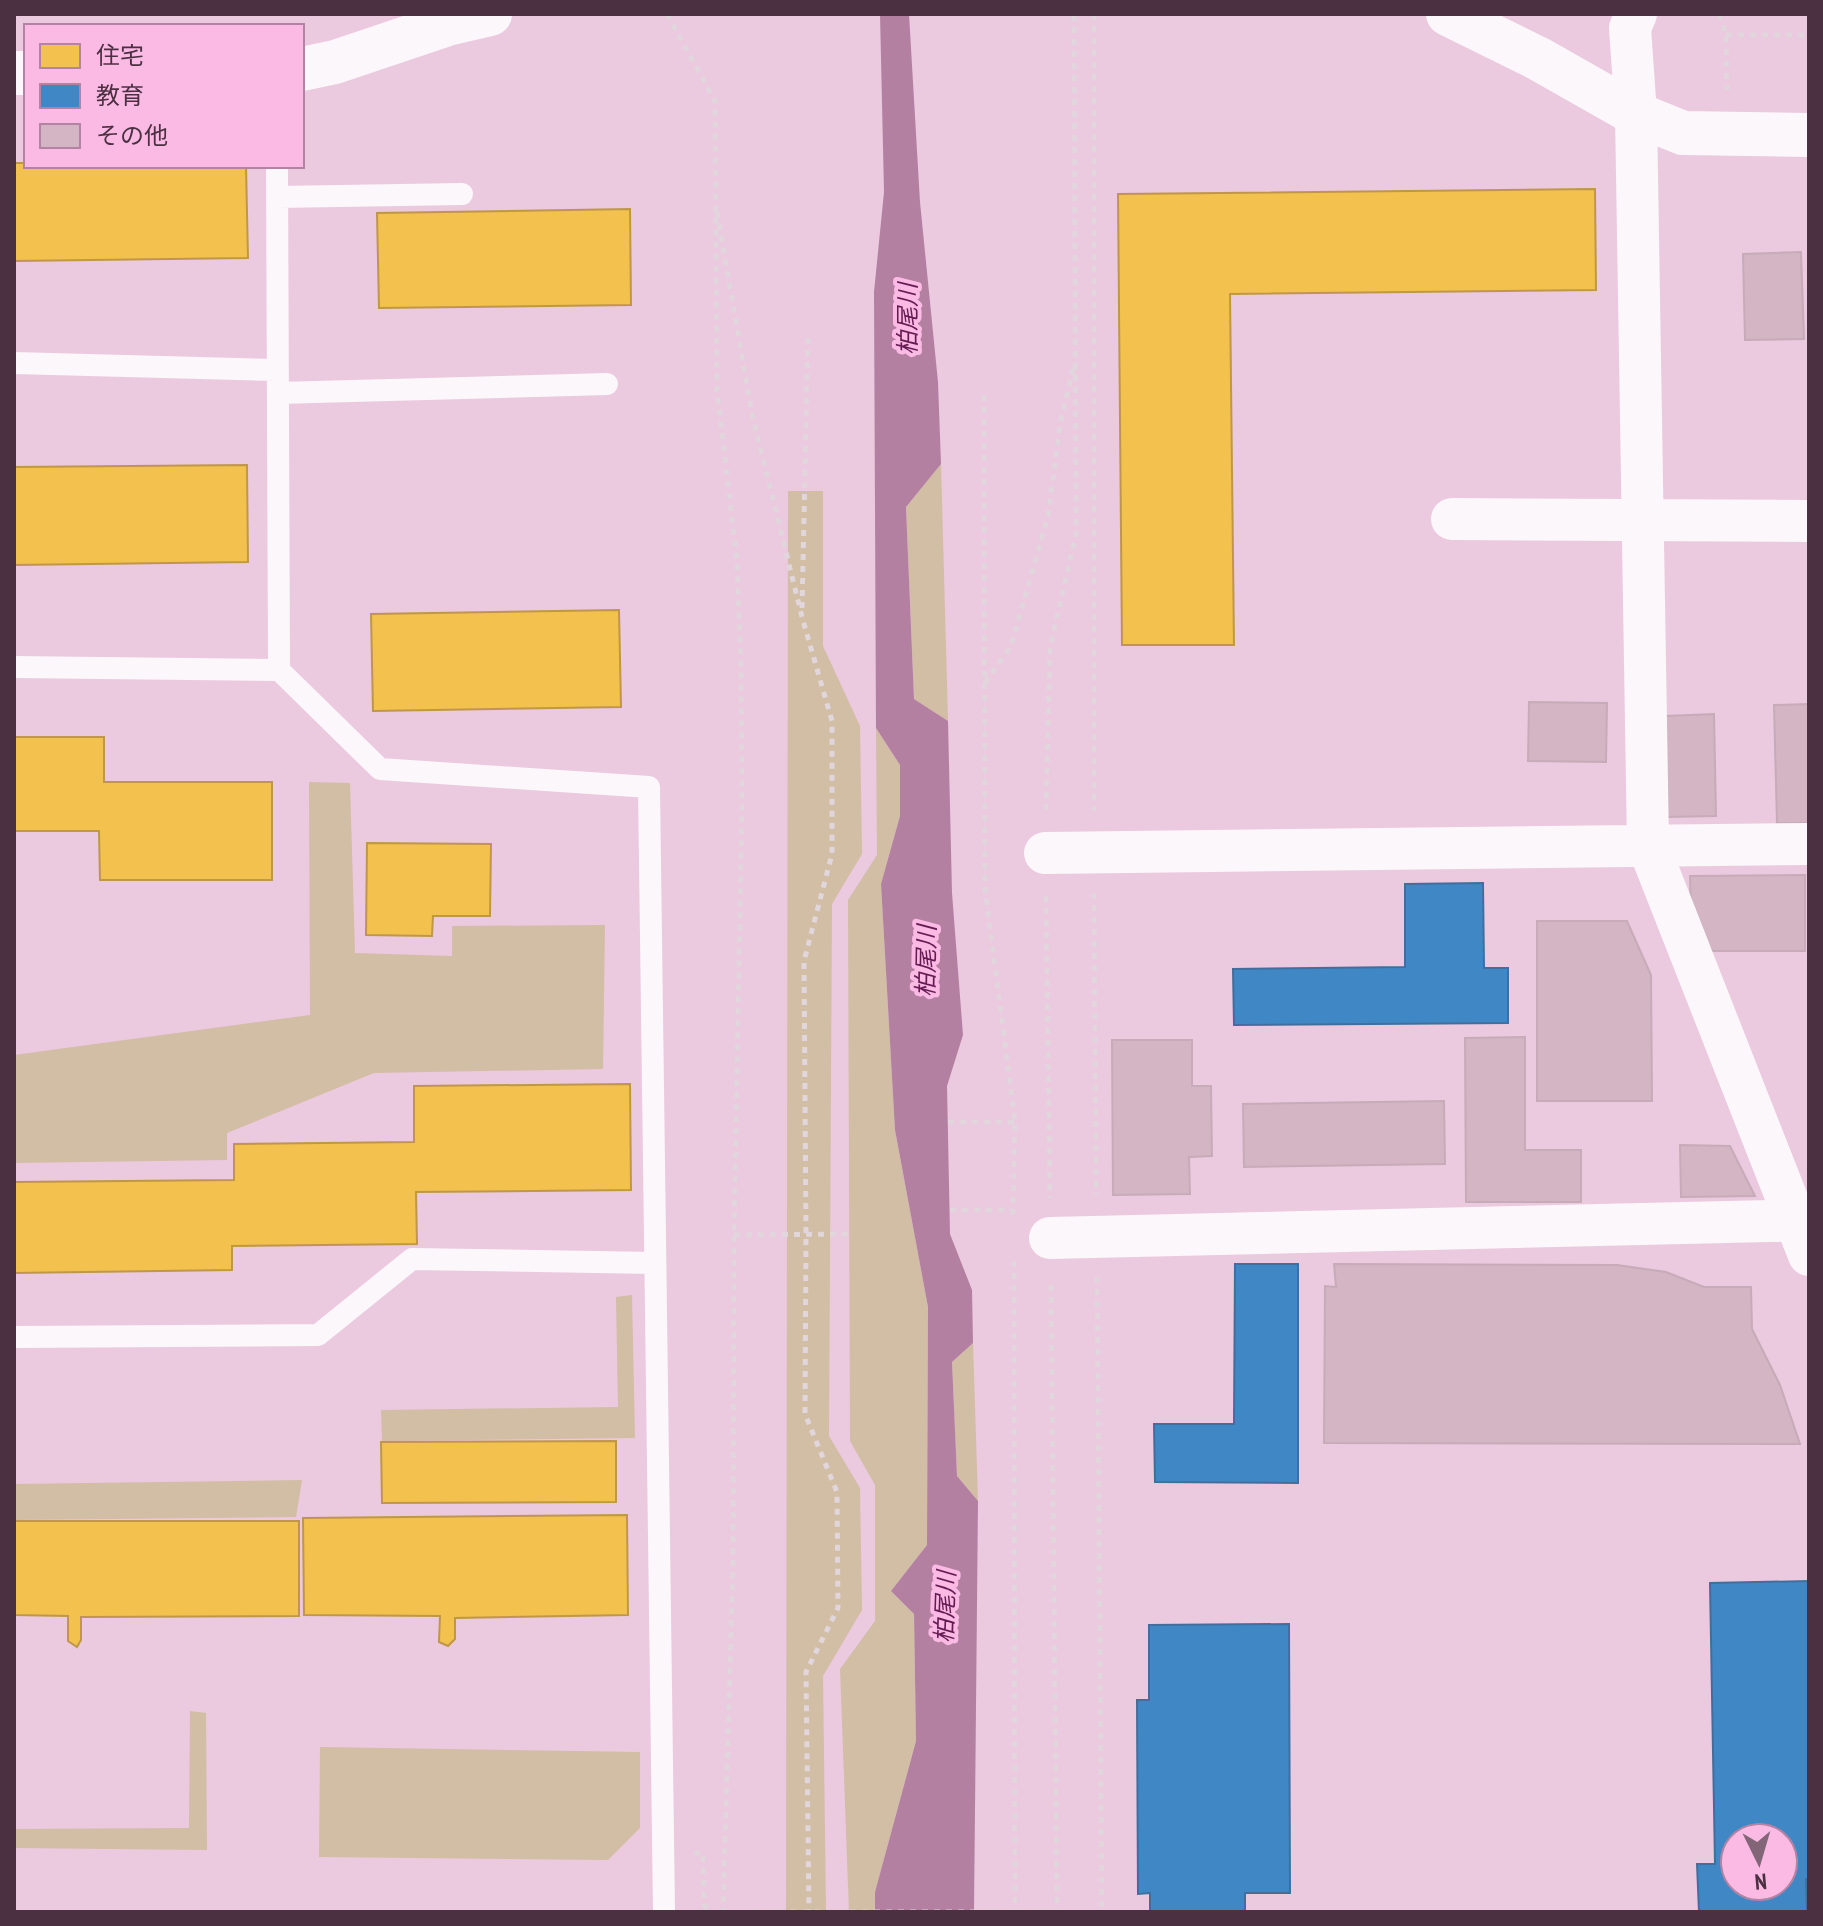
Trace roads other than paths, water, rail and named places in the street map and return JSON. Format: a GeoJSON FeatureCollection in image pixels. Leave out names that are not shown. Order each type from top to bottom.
{"type":"FeatureCollection","features":[{"type":"Feature","properties":{"kind":"street"},"geometry":{"type":"LineString","coordinates":[[304,69],[335,62],[451,23],[490,14]]}},
{"type":"Feature","properties":{"kind":"street"},"geometry":{"type":"LineString","coordinates":[[1448,14],[1539,59],[1636,114],[1683,133],[1809,135]]}},
{"type":"Feature","properties":{"kind":"street"},"geometry":{"type":"LineString","coordinates":[[1025,1239],[1804,1232],[1648,845],[1636,114],[1630,28],[1636,14]]}},
{"type":"Feature","properties":{"kind":"street"},"geometry":{"type":"LineString","coordinates":[[1452,519],[1809,521]]}},
{"type":"Feature","properties":{"kind":"street"},"geometry":{"type":"LineString","coordinates":[[1045,853],[1809,844]]}},
{"type":"Feature","properties":{"kind":"lane"},"geometry":{"type":"LineString","coordinates":[[277,168],[279,670]]}},
{"type":"Feature","properties":{"kind":"lane"},"geometry":{"type":"LineString","coordinates":[[277,197],[462,194]]}},
{"type":"Feature","properties":{"kind":"lane"},"geometry":{"type":"LineString","coordinates":[[14,363],[277,370]]}},
{"type":"Feature","properties":{"kind":"lane"},"geometry":{"type":"LineString","coordinates":[[278,393],[607,384]]}},
{"type":"Feature","properties":{"kind":"lane"},"geometry":{"type":"LineString","coordinates":[[14,667],[279,670],[380,769],[649,787],[664,1912]]}},
{"type":"Feature","properties":{"kind":"lane"},"geometry":{"type":"LineString","coordinates":[[14,1337],[318,1335],[412,1259],[654,1263]]}},
{"type":"Feature","properties":{"kind":"water","name":"柏尾川"},"geometry":{"type":"Polygon","coordinates":[[[880,14],[909,14],[920,202],[938,382],[941,464],[906,507],[914,699],[948,721],[952,893],[963,1035],[947,1086],[950,1234],[972,1290],[973,1343],[952,1362],[957,1476],[978,1501],[974,1912],[875,1912],[875,1892],[916,1741],[914,1614],[891,1591],[927,1545],[928,1307],[895,1130],[881,884],[900,816],[900,765],[876,728],[874,292],[884,192],[880,14]]]}}]}
